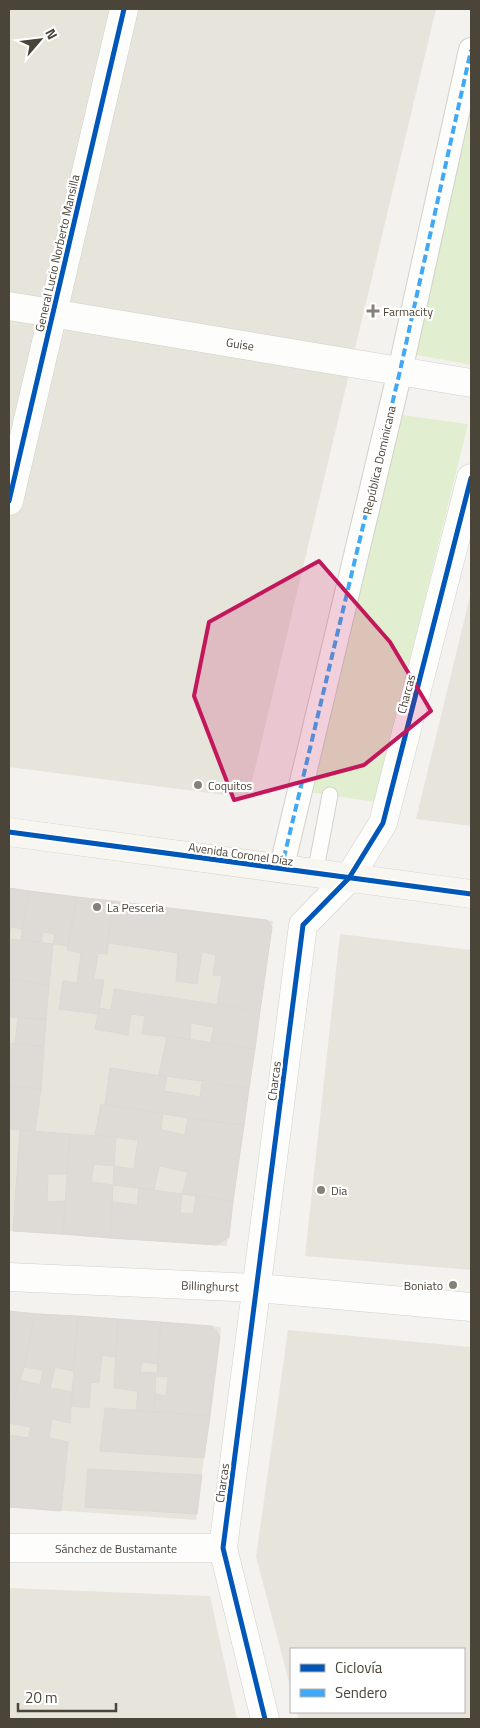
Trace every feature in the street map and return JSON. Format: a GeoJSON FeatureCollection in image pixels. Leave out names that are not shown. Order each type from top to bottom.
{"type":"FeatureCollection","features":[{"type":"Feature","properties":{"kind":"main road","name":"Avenida Coronel Díaz"},"geometry":{"type":"LineString","coordinates":[[9,832],[471,894]]}},
{"type":"Feature","properties":{"kind":"street","name":"General Lucio Norberto Mansilla"},"geometry":{"type":"LineString","coordinates":[[9,501],[124,9]]}},
{"type":"Feature","properties":{"kind":"street","name":"República Dominicana"},"geometry":{"type":"LineString","coordinates":[[281,870],[400,371],[471,50]]}},
{"type":"Feature","properties":{"kind":"street","name":"Guise"},"geometry":{"type":"LineString","coordinates":[[9,306],[471,383]]}},
{"type":"Feature","properties":{"kind":"street","name":"Charcas"},"geometry":{"type":"LineString","coordinates":[[265,1719],[223,1548],[304,925],[349,878],[383,824],[471,478]]}},
{"type":"Feature","properties":{"kind":"street","name":"Billinghurst"},"geometry":{"type":"LineString","coordinates":[[9,1277],[258,1288],[471,1307]]}},
{"type":"Feature","properties":{"kind":"street","name":"Sánchez de Bustamante"},"geometry":{"type":"LineString","coordinates":[[9,1548],[223,1548]]}},
{"type":"Feature","properties":{"kind":"lane"},"geometry":{"type":"LineString","coordinates":[[315,874],[330,795]]}},
{"type":"Feature","properties":{"kind":"highlighted area"},"geometry":{"type":"Polygon","coordinates":[[[319,561],[390,642],[431,711],[364,765],[234,800],[194,696],[209,622],[319,561]]]}},
{"type":"Feature","properties":{"kind":"shaded area"},"geometry":{"type":"Polygon","coordinates":[[[9,9],[436,9],[248,798],[9,767],[9,9]]]}},
{"type":"Feature","properties":{"kind":"shaded area"},"geometry":{"type":"Polygon","coordinates":[[[471,592],[471,826],[416,819],[471,592]]]}},
{"type":"Feature","properties":{"kind":"shaded area"},"geometry":{"type":"Polygon","coordinates":[[[9,888],[273,921],[227,1246],[9,1231],[9,888]]]}},
{"type":"Feature","properties":{"kind":"shaded area"},"geometry":{"type":"Polygon","coordinates":[[[340,934],[471,950],[471,1270],[305,1256],[340,934]]]}},
{"type":"Feature","properties":{"kind":"shaded area"},"geometry":{"type":"Polygon","coordinates":[[[9,1311],[221,1327],[196,1520],[9,1507],[9,1311]]]}},
{"type":"Feature","properties":{"kind":"shaded area"},"geometry":{"type":"Polygon","coordinates":[[[288,1330],[471,1347],[471,1719],[299,1719],[297,1713],[465,1713],[465,1648],[290,1648],[290,1685],[256,1557],[288,1330]]]}},
{"type":"Feature","properties":{"kind":"shaded area"},"geometry":{"type":"Polygon","coordinates":[[[9,1588],[210,1596],[237,1719],[9,1719],[9,1588]]]}},
{"type":"Feature","properties":{"kind":"green space"},"geometry":{"type":"Polygon","coordinates":[[[471,92],[471,365],[412,354],[471,92]]]}},
{"type":"Feature","properties":{"kind":"green space"},"geometry":{"type":"Polygon","coordinates":[[[401,415],[468,424],[375,802],[309,792],[401,415]]]}},
{"type":"Feature","properties":{"kind":"building"},"geometry":{"type":"Polygon","coordinates":[[[9,888],[29,891],[22,929],[11,927],[9,939],[9,888]]]}},
{"type":"Feature","properties":{"kind":"building"},"geometry":{"type":"Polygon","coordinates":[[[29,891],[77,897],[68,946],[53,944],[55,934],[43,932],[41,943],[21,940],[29,891]]]}},
{"type":"Feature","properties":{"kind":"building"},"geometry":{"type":"Polygon","coordinates":[[[77,897],[113,901],[107,954],[98,953],[94,979],[104,980],[98,1014],[59,1009],[63,981],[77,983],[81,953],[67,950],[77,897]]]}},
{"type":"Feature","properties":{"kind":"building"},"geometry":{"type":"Polygon","coordinates":[[[113,901],[267,920],[272,927],[260,1011],[217,1004],[222,976],[213,975],[216,955],[202,952],[197,984],[176,981],[178,953],[108,943],[113,901]]]}},
{"type":"Feature","properties":{"kind":"building"},"geometry":{"type":"Polygon","coordinates":[[[9,939],[53,944],[49,985],[9,979],[9,939]]]}},
{"type":"Feature","properties":{"kind":"building"},"geometry":{"type":"Polygon","coordinates":[[[9,979],[49,985],[46,1019],[9,1017],[9,979]]]}},
{"type":"Feature","properties":{"kind":"building"},"geometry":{"type":"Polygon","coordinates":[[[114,989],[260,1011],[255,1049],[211,1042],[214,1027],[191,1023],[190,1039],[142,1034],[145,1016],[131,1014],[128,1035],[95,1029],[99,1008],[111,1010],[114,989]]]}},
{"type":"Feature","properties":{"kind":"building"},"geometry":{"type":"Polygon","coordinates":[[[18,1018],[46,1019],[44,1047],[15,1044],[18,1018]]]}},
{"type":"Feature","properties":{"kind":"building"},"geometry":{"type":"Polygon","coordinates":[[[167,1036],[255,1049],[249,1088],[159,1075],[167,1036]]]}},
{"type":"Feature","properties":{"kind":"building"},"geometry":{"type":"Polygon","coordinates":[[[9,1043],[44,1047],[41,1089],[9,1086],[9,1043]]]}},
{"type":"Feature","properties":{"kind":"building"},"geometry":{"type":"Polygon","coordinates":[[[110,1068],[167,1077],[164,1091],[200,1097],[202,1083],[249,1088],[244,1125],[105,1104],[110,1068]]]}},
{"type":"Feature","properties":{"kind":"building"},"geometry":{"type":"Polygon","coordinates":[[[9,1086],[41,1089],[35,1131],[9,1129],[9,1086]]]}},
{"type":"Feature","properties":{"kind":"building"},"geometry":{"type":"Polygon","coordinates":[[[101,1104],[163,1113],[161,1130],[185,1135],[188,1118],[244,1125],[233,1201],[182,1194],[188,1172],[159,1166],[154,1190],[113,1185],[114,1166],[134,1169],[138,1140],[95,1135],[101,1104]]]}},
{"type":"Feature","properties":{"kind":"building"},"geometry":{"type":"Polygon","coordinates":[[[20,1130],[70,1134],[67,1174],[48,1174],[47,1202],[65,1201],[63,1234],[13,1231],[20,1130]]]}},
{"type":"Feature","properties":{"kind":"building"},"geometry":{"type":"Polygon","coordinates":[[[70,1134],[116,1137],[114,1166],[94,1164],[91,1182],[113,1185],[110,1238],[63,1234],[70,1134]]]}},
{"type":"Feature","properties":{"kind":"building"},"geometry":{"type":"Polygon","coordinates":[[[139,1188],[182,1194],[180,1213],[193,1214],[196,1196],[233,1201],[229,1237],[217,1245],[110,1238],[112,1202],[137,1205],[139,1188]]]}},
{"type":"Feature","properties":{"kind":"building"},"geometry":{"type":"Polygon","coordinates":[[[9,1311],[35,1314],[24,1367],[10,1411],[9,1411],[9,1311]]]}},
{"type":"Feature","properties":{"kind":"building"},"geometry":{"type":"Polygon","coordinates":[[[35,1314],[78,1316],[73,1371],[55,1367],[50,1388],[72,1392],[70,1423],[52,1419],[49,1438],[68,1442],[61,1511],[9,1507],[9,1435],[28,1438],[31,1427],[9,1423],[9,1416],[19,1380],[40,1385],[43,1370],[24,1367],[35,1314]]]}},
{"type":"Feature","properties":{"kind":"building"},"geometry":{"type":"Polygon","coordinates":[[[78,1316],[118,1319],[116,1357],[102,1355],[99,1383],[91,1382],[89,1408],[71,1406],[78,1316]]]}},
{"type":"Feature","properties":{"kind":"building"},"geometry":{"type":"Polygon","coordinates":[[[118,1319],[161,1322],[157,1364],[142,1362],[140,1372],[156,1373],[154,1412],[136,1411],[138,1391],[114,1388],[118,1319]]]}},
{"type":"Feature","properties":{"kind":"building"},"geometry":{"type":"Polygon","coordinates":[[[161,1322],[212,1326],[220,1336],[210,1416],[154,1412],[155,1394],[166,1396],[168,1377],[157,1376],[161,1322]]]}},
{"type":"Feature","properties":{"kind":"building"},"geometry":{"type":"Polygon","coordinates":[[[105,1408],[210,1416],[204,1458],[100,1451],[105,1408]]]}},
{"type":"Feature","properties":{"kind":"building"},"geometry":{"type":"Polygon","coordinates":[[[88,1469],[202,1475],[197,1514],[85,1507],[88,1469]]]}},
{"type":"Feature","properties":{"kind":"marked path"},"geometry":{"type":"LineString","coordinates":[[281,870],[400,371],[471,50]]}},
{"type":"Feature","properties":{"kind":"cycle path"},"geometry":{"type":"LineString","coordinates":[[9,501],[124,9]]}},
{"type":"Feature","properties":{"kind":"cycle path"},"geometry":{"type":"LineString","coordinates":[[265,1719],[223,1548],[303,925],[349,878],[383,823],[471,478]]}},
{"type":"Feature","properties":{"kind":"cycle path"},"geometry":{"type":"LineString","coordinates":[[9,832],[471,894]]}},
{"type":"Feature","properties":{"kind":"place","name":"Farmacity"},"geometry":{"type":"Point","coordinates":[373,311]}},
{"type":"Feature","properties":{"kind":"place","name":"Coquitos"},"geometry":{"type":"Point","coordinates":[198,785]}},
{"type":"Feature","properties":{"kind":"place","name":"La Pesceria"},"geometry":{"type":"Point","coordinates":[97,907]}},
{"type":"Feature","properties":{"kind":"place","name":"Dia"},"geometry":{"type":"Point","coordinates":[321,1190]}},
{"type":"Feature","properties":{"kind":"place","name":"Boniato"},"geometry":{"type":"Point","coordinates":[453,1285]}}]}
